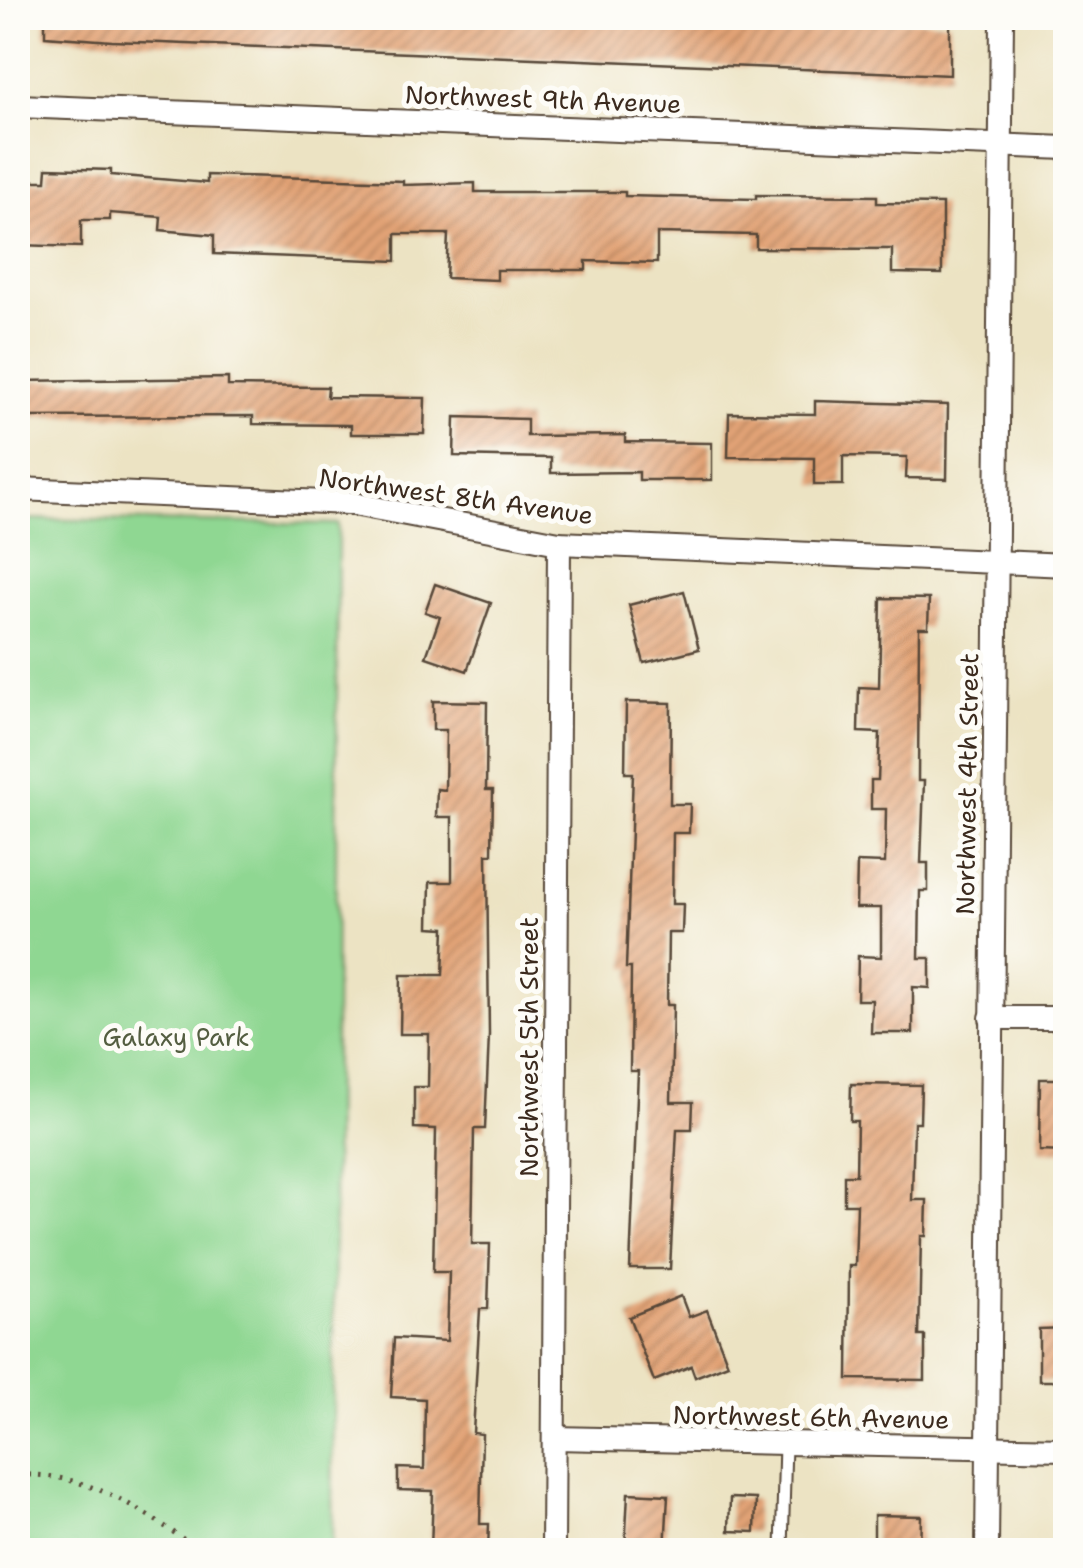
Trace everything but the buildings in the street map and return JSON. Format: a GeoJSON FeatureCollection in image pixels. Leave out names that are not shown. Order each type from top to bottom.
{"type":"FeatureCollection","features":[{"type":"Feature","properties":{"kind":"street","name":"Northwest 4th Street"},"geometry":{"type":"LineString","coordinates":[[986,1550],[1002,18]]}},
{"type":"Feature","properties":{"kind":"street","name":"Northwest 9th Avenue"},"geometry":{"type":"LineString","coordinates":[[18,106],[1066,148]]}},
{"type":"Feature","properties":{"kind":"street","name":"Northwest 8th Avenue"},"geometry":{"type":"LineString","coordinates":[[18,489],[348,503],[559,543],[1066,564]]}},
{"type":"Feature","properties":{"kind":"street","name":"Northwest 5th Street"},"geometry":{"type":"LineString","coordinates":[[553,1550],[559,543]]}},
{"type":"Feature","properties":{"kind":"street"},"geometry":{"type":"LineString","coordinates":[[990,1018],[1066,1018]]}},
{"type":"Feature","properties":{"kind":"street","name":"Northwest 6th Avenue"},"geometry":{"type":"LineString","coordinates":[[554,1438],[1066,1450]]}},
{"type":"Feature","properties":{"kind":"lane"},"geometry":{"type":"LineString","coordinates":[[782,1550],[785,1444]]}},
{"type":"Feature","properties":{"kind":"path"},"geometry":{"type":"LineString","coordinates":[[18,1475],[64,1476],[96,1488],[142,1511],[198,1550]]}},
{"type":"Feature","properties":{"kind":"green space","name":"Galaxy Park"},"geometry":{"type":"Polygon","coordinates":[[[18,519],[338,524],[332,1550],[18,1550],[18,519]]]}}]}
